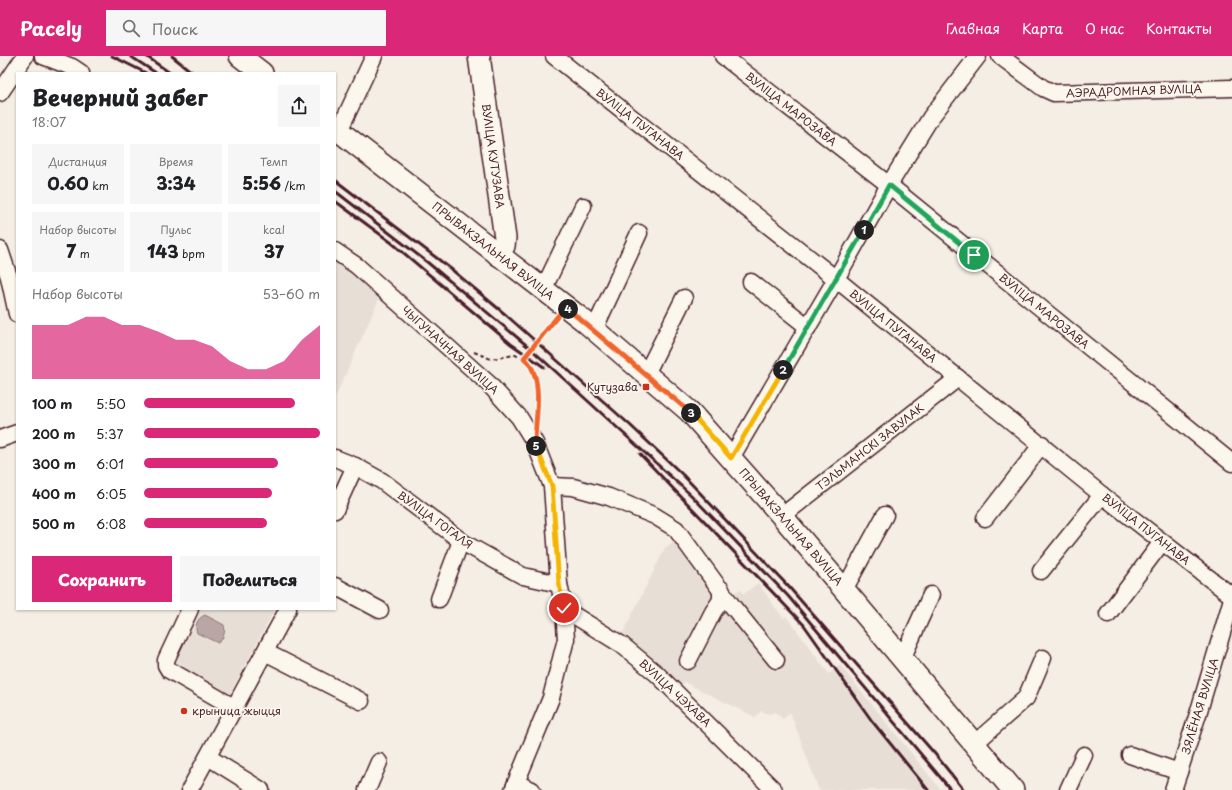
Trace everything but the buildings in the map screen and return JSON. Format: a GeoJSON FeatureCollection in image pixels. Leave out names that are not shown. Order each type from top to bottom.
{"type":"FeatureCollection","features":[{"type":"Feature","properties":{"kind":"main road"},"geometry":{"type":"LineString","coordinates":[[240,56],[261,72]]}},
{"type":"Feature","properties":{"kind":"main road","name":"ВУЛІЦА КУТУЗАВА"},"geometry":{"type":"LineString","coordinates":[[479,56],[505,238],[504,246],[498,255]]}},
{"type":"Feature","properties":{"kind":"main road","name":"ПРЫВАКЗАЛЬНАЯ ВУЛІЦА"},"geometry":{"type":"LineString","coordinates":[[337,130],[594,330],[690,412],[782,516],[1013,790]]}},
{"type":"Feature","properties":{"kind":"street"},"geometry":{"type":"LineString","coordinates":[[0,93],[25,56]]}},
{"type":"Feature","properties":{"kind":"street"},"geometry":{"type":"LineString","coordinates":[[42,56],[72,67],[80,72]]}},
{"type":"Feature","properties":{"kind":"street"},"geometry":{"type":"LineString","coordinates":[[337,130],[374,56]]}},
{"type":"Feature","properties":{"kind":"street","name":"ВУЛІЦА ПУГАНАВА"},"geometry":{"type":"LineString","coordinates":[[554,56],[836,279],[1042,444],[1102,495],[1232,598]]}},
{"type":"Feature","properties":{"kind":"street","name":"ВУЛІЦА МАРОЗАВА"},"geometry":{"type":"LineString","coordinates":[[723,56],[889,185],[1232,463]]}},
{"type":"Feature","properties":{"kind":"street"},"geometry":{"type":"LineString","coordinates":[[731,458],[836,279],[889,185],[931,118],[978,56]]}},
{"type":"Feature","properties":{"kind":"street","name":"АЭРАДРОМНАЯ ВУЛІЦА"},"geometry":{"type":"LineString","coordinates":[[1000,56],[1043,88],[1054,93],[1232,88]]}},
{"type":"Feature","properties":{"kind":"street"},"geometry":{"type":"LineString","coordinates":[[543,290],[583,206]]}},
{"type":"Feature","properties":{"kind":"street"},"geometry":{"type":"LineString","coordinates":[[594,330],[639,234]]}},
{"type":"Feature","properties":{"kind":"street"},"geometry":{"type":"LineString","coordinates":[[0,250],[10,277],[16,309]]}},
{"type":"Feature","properties":{"kind":"street","name":"ЧЫГУНАЧНАЯ ВУЛІЦА"},"geometry":{"type":"LineString","coordinates":[[336,252],[357,266],[488,383],[520,417],[535,443],[552,486],[559,584],[564,608],[566,639],[551,698],[515,786]]}},
{"type":"Feature","properties":{"kind":"street"},"geometry":{"type":"LineString","coordinates":[[751,282],[808,327]]}},
{"type":"Feature","properties":{"kind":"street"},"geometry":{"type":"LineString","coordinates":[[646,374],[684,298]]}},
{"type":"Feature","properties":{"kind":"street","name":"ТЭЛЬМАНСКІ ЗАВУЛАК"},"geometry":{"type":"LineString","coordinates":[[782,516],[958,378]]}},
{"type":"Feature","properties":{"kind":"street"},"geometry":{"type":"LineString","coordinates":[[0,439],[16,434]]}},
{"type":"Feature","properties":{"kind":"street"},"geometry":{"type":"LineString","coordinates":[[985,518],[1042,444]]}},
{"type":"Feature","properties":{"kind":"street","name":"ВУЛІЦА ГОГАЛЯ"},"geometry":{"type":"LineString","coordinates":[[336,458],[355,466],[382,482],[461,541],[523,576],[559,584]]}},
{"type":"Feature","properties":{"kind":"street"},"geometry":{"type":"LineString","coordinates":[[336,508],[355,466]]}},
{"type":"Feature","properties":{"kind":"street"},"geometry":{"type":"LineString","coordinates":[[552,486],[573,488],[608,497],[655,516],[676,529],[733,607],[776,660]]}},
{"type":"Feature","properties":{"kind":"street"},"geometry":{"type":"LineString","coordinates":[[1041,571],[1102,495]]}},
{"type":"Feature","properties":{"kind":"street"},"geometry":{"type":"LineString","coordinates":[[844,590],[885,515]]}},
{"type":"Feature","properties":{"kind":"street"},"geometry":{"type":"LineString","coordinates":[[439,599],[461,541]]}},
{"type":"Feature","properties":{"kind":"street"},"geometry":{"type":"LineString","coordinates":[[1108,614],[1162,542]]}},
{"type":"Feature","properties":{"kind":"street"},"geometry":{"type":"LineString","coordinates":[[336,587],[380,610]]}},
{"type":"Feature","properties":{"kind":"street"},"geometry":{"type":"LineString","coordinates":[[688,661],[713,612],[721,600],[721,589]]}},
{"type":"Feature","properties":{"kind":"street"},"geometry":{"type":"LineString","coordinates":[[902,659],[931,595]]}},
{"type":"Feature","properties":{"kind":"street","name":"ЗЯЛЁНАЯ ВУЛІЦА"},"geometry":{"type":"LineString","coordinates":[[1173,790],[1232,598]]}},
{"type":"Feature","properties":{"kind":"street","name":"ВУЛІЦА ЧЭХАВА"},"geometry":{"type":"LineString","coordinates":[[564,608],[622,645],[657,674],[774,790]]}},
{"type":"Feature","properties":{"kind":"street"},"geometry":{"type":"LineString","coordinates":[[190,610],[166,660],[166,665],[169,670],[235,708]]}},
{"type":"Feature","properties":{"kind":"street"},"geometry":{"type":"LineString","coordinates":[[190,789],[287,610]]}},
{"type":"Feature","properties":{"kind":"street"},"geometry":{"type":"LineString","coordinates":[[265,652],[361,701]]}},
{"type":"Feature","properties":{"kind":"street"},"geometry":{"type":"LineString","coordinates":[[974,744],[1026,698],[1042,658]]}},
{"type":"Feature","properties":{"kind":"street"},"geometry":{"type":"LineString","coordinates":[[1068,790],[1084,755]]}},
{"type":"Feature","properties":{"kind":"street"},"geometry":{"type":"LineString","coordinates":[[1130,756],[1179,772]]}},
{"type":"Feature","properties":{"kind":"street"},"geometry":{"type":"LineString","coordinates":[[208,757],[261,790]]}},
{"type":"Feature","properties":{"kind":"street"},"geometry":{"type":"LineString","coordinates":[[367,790],[379,762]]}},
{"type":"Feature","properties":{"kind":"street"},"geometry":{"type":"LineString","coordinates":[[515,786],[532,790]]}},
{"type":"Feature","properties":{"kind":"path"},"geometry":{"type":"LineString","coordinates":[[524,358],[565,307]]}},
{"type":"Feature","properties":{"kind":"path"},"geometry":{"type":"LineString","coordinates":[[468,351],[491,359],[515,355],[524,358],[532,367],[536,381],[537,411],[535,443]]}},
{"type":"Feature","properties":{"kind":"shaded area"},"geometry":{"type":"Polygon","coordinates":[[[336,255],[383,290],[336,396],[336,255]]]}},
{"type":"Feature","properties":{"kind":"shaded area"},"geometry":{"type":"Polygon","coordinates":[[[674,541],[728,609],[732,595],[740,589],[744,594],[758,583],[783,618],[786,616],[829,674],[840,665],[941,790],[819,790],[790,712],[783,719],[776,712],[769,714],[761,711],[755,717],[684,682],[680,690],[622,635],[665,548],[674,541]]]}},
{"type":"Feature","properties":{"kind":"shaded area"},"geometry":{"type":"Polygon","coordinates":[[[195,610],[274,610],[227,699],[173,665],[195,610]]]}},
{"type":"Feature","properties":{"kind":"shaded area"},"geometry":{"type":"Polygon","coordinates":[[[205,615],[224,625],[224,635],[218,643],[197,633],[197,622],[205,615]]]}},
{"type":"Feature","properties":{"kind":"railway"},"geometry":{"type":"LineString","coordinates":[[112,56],[144,72]]}},
{"type":"Feature","properties":{"kind":"railway"},"geometry":{"type":"LineString","coordinates":[[130,56],[154,72]]}},
{"type":"Feature","properties":{"kind":"railway"},"geometry":{"type":"LineString","coordinates":[[146,56],[169,72]]}},
{"type":"Feature","properties":{"kind":"railway"},"geometry":{"type":"LineString","coordinates":[[172,56],[192,72]]}},
{"type":"Feature","properties":{"kind":"railway"},"geometry":{"type":"LineString","coordinates":[[336,181],[451,269],[506,315],[630,425],[683,475],[788,586],[935,754],[964,790]]}},
{"type":"Feature","properties":{"kind":"railway"},"geometry":{"type":"LineString","coordinates":[[336,192],[427,262],[531,349],[691,495],[788,596],[951,790]]}},
{"type":"Feature","properties":{"kind":"railway"},"geometry":{"type":"LineString","coordinates":[[336,202],[392,243],[511,344],[544,367]]}},
{"type":"Feature","properties":{"kind":"railway"},"geometry":{"type":"LineString","coordinates":[[640,454],[804,625],[872,721],[928,790]]}},
{"type":"Feature","properties":{"kind":"place","name":"Кутузава"},"geometry":{"type":"Point","coordinates":[646,387]}},
{"type":"Feature","properties":{"kind":"place","name":"крыница жыцця"},"geometry":{"type":"Point","coordinates":[184,711]}},
{"type":"Feature","properties":{"kind":"route"},"geometry":{"type":"LineString","coordinates":[[564,608],[559,584],[552,486],[535,443],[537,411],[536,381],[530,363],[524,358],[565,307],[583,320],[690,412],[731,458],[836,279],[889,185],[974,255]]}}]}
